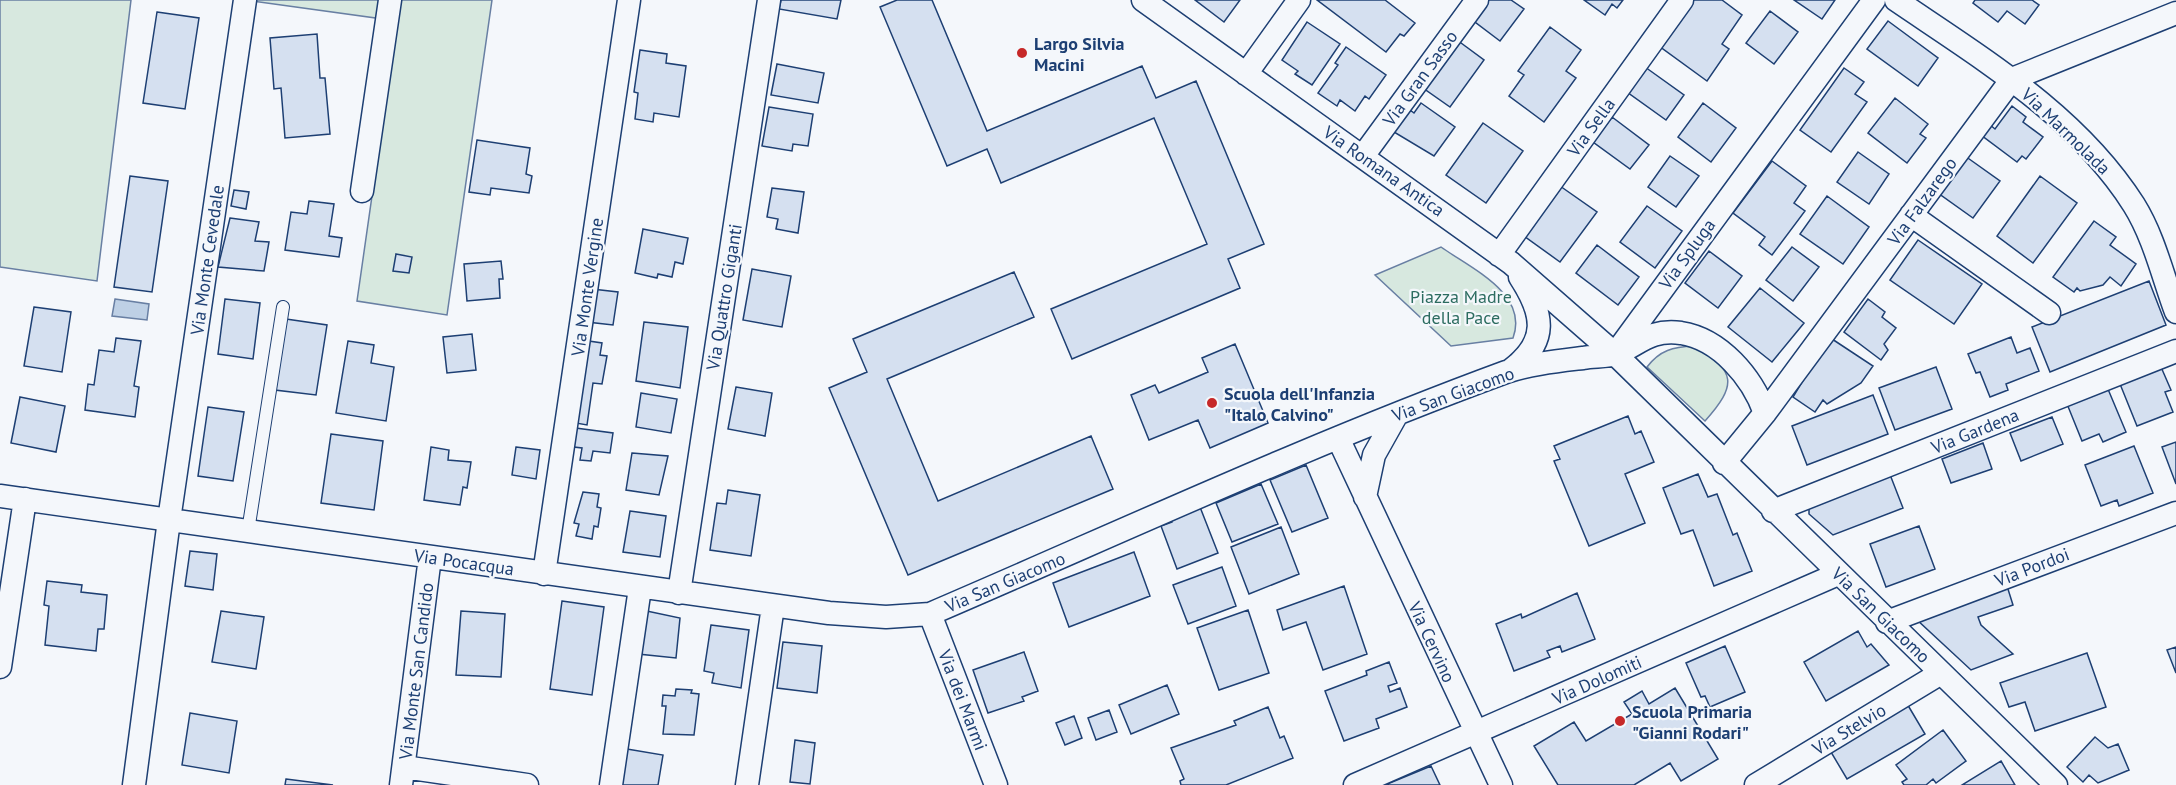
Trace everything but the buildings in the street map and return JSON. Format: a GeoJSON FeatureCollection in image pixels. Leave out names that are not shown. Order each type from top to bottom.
{"type":"FeatureCollection","features":[{"type":"Feature","properties":{"kind":"street","name":"Via Monte Cevedale"},"geometry":{"type":"LineString","coordinates":[[134,785],[169,520],[246,0]]}},
{"type":"Feature","properties":{"kind":"street"},"geometry":{"type":"LineString","coordinates":[[362,191],[390,0]]}},
{"type":"Feature","properties":{"kind":"street","name":"Via Monte Vergine"},"geometry":{"type":"LineString","coordinates":[[544,574],[629,0]]}},
{"type":"Feature","properties":{"kind":"street","name":"Via Quattro Giganti"},"geometry":{"type":"LineString","coordinates":[[680,593],[769,0]]}},
{"type":"Feature","properties":{"kind":"street","name":"Via Romana Antica"},"geometry":{"type":"LineString","coordinates":[[1143,0],[1505,259],[1615,354]]}},
{"type":"Feature","properties":{"kind":"street"},"geometry":{"type":"LineString","coordinates":[[1246,74],[1299,0]]}},
{"type":"Feature","properties":{"kind":"street","name":"Via Gran Sasso"},"geometry":{"type":"LineString","coordinates":[[1363,156],[1477,0]]}},
{"type":"Feature","properties":{"kind":"street","name":"Via Sella"},"geometry":{"type":"LineString","coordinates":[[1505,259],[1683,0]]}},
{"type":"Feature","properties":{"kind":"street","name":"Via Spluga"},"geometry":{"type":"LineString","coordinates":[[1615,354],[1874,0]]}},
{"type":"Feature","properties":{"kind":"street","name":"Via Marmolada"},"geometry":{"type":"LineString","coordinates":[[1896,0],[2012,79],[2080,140],[2125,191],[2148,232],[2176,312]]}},
{"type":"Feature","properties":{"kind":"street"},"geometry":{"type":"LineString","coordinates":[[2012,79],[2176,13]]}},
{"type":"Feature","properties":{"kind":"street","name":"Via Falzarego"},"geometry":{"type":"LineString","coordinates":[[1724,463],[1765,413],[2012,79]]}},
{"type":"Feature","properties":{"kind":"street"},"geometry":{"type":"LineString","coordinates":[[1911,215],[2049,313]]}},
{"type":"Feature","properties":{"kind":"street"},"geometry":{"type":"LineString","coordinates":[[1505,259],[1531,296],[1540,329],[1529,354],[1509,371]]}},
{"type":"Feature","properties":{"kind":"street"},"geometry":{"type":"LineString","coordinates":[[1615,354],[1658,333],[1680,333],[1697,338],[1730,359],[1744,374],[1765,413]]}},
{"type":"Feature","properties":{"kind":"street","name":"Via Gardena"},"geometry":{"type":"LineString","coordinates":[[1773,511],[2176,351]]}},
{"type":"Feature","properties":{"kind":"street","name":"Via San Giacomo"},"geometry":{"type":"LineString","coordinates":[[930,614],[1338,438],[1509,371],[1615,354],[1773,511],[2056,785]]}},
{"type":"Feature","properties":{"kind":"street"},"geometry":{"type":"LineString","coordinates":[[1365,497],[1374,455],[1397,414]]}},
{"type":"Feature","properties":{"kind":"street","name":"Via Cervino"},"geometry":{"type":"LineString","coordinates":[[1338,438],[1474,734],[1501,785]]}},
{"type":"Feature","properties":{"kind":"street","name":"Via Pocacqua"},"geometry":{"type":"LineString","coordinates":[[0,496],[773,606],[886,617],[930,614]]}},
{"type":"Feature","properties":{"kind":"street"},"geometry":{"type":"LineString","coordinates":[[0,667],[26,499]]}},
{"type":"Feature","properties":{"kind":"street","name":"Via Pordoi"},"geometry":{"type":"LineString","coordinates":[[1887,622],[2176,513]]}},
{"type":"Feature","properties":{"kind":"street","name":"Via Monte San Candido"},"geometry":{"type":"LineString","coordinates":[[403,776],[430,558]]}},
{"type":"Feature","properties":{"kind":"street","name":"Via Dolomiti"},"geometry":{"type":"LineString","coordinates":[[1355,785],[1838,574]]}},
{"type":"Feature","properties":{"kind":"street"},"geometry":{"type":"LineString","coordinates":[[611,785],[640,588]]}},
{"type":"Feature","properties":{"kind":"street"},"geometry":{"type":"LineString","coordinates":[[747,785],[773,606]]}},
{"type":"Feature","properties":{"kind":"street","name":"Via dei Marmi"},"geometry":{"type":"LineString","coordinates":[[930,614],[996,785]]}},
{"type":"Feature","properties":{"kind":"street","name":"Via Stelvio"},"geometry":{"type":"LineString","coordinates":[[1756,785],[1941,674]]}},
{"type":"Feature","properties":{"kind":"street"},"geometry":{"type":"LineString","coordinates":[[403,776],[527,785]]}},
{"type":"Feature","properties":{"kind":"lane"},"geometry":{"type":"LineString","coordinates":[[248,531],[283,308]]}},
{"type":"Feature","properties":{"kind":"green space"},"geometry":{"type":"Polygon","coordinates":[[[0,0],[131,0],[97,281],[0,267],[0,0]]]}},
{"type":"Feature","properties":{"kind":"green space"},"geometry":{"type":"Polygon","coordinates":[[[245,0],[492,0],[447,315],[357,301],[397,21],[245,0]]]}},
{"type":"Feature","properties":{"kind":"green space","name":"Piazza Madre della Pace"},"geometry":{"type":"Polygon","coordinates":[[[1441,247],[1482,274],[1505,296],[1513,308],[1516,322],[1513,338],[1451,346],[1375,275],[1441,247]]]}},
{"type":"Feature","properties":{"kind":"green space"},"geometry":{"type":"Polygon","coordinates":[[[1694,346],[1718,363],[1728,379],[1723,398],[1705,421],[1647,367],[1668,350],[1694,346]]]}},
{"type":"Feature","properties":{"kind":"water"},"geometry":{"type":"Polygon","coordinates":[[[115,299],[149,304],[147,320],[112,316],[115,299]]]}},
{"type":"Feature","properties":{"kind":"place","name":"Largo Silvia Macini"},"geometry":{"type":"Point","coordinates":[1022,53]}},
{"type":"Feature","properties":{"kind":"place","name":"Scuola dell'Infanzia \"Italo Calvino\""},"geometry":{"type":"Point","coordinates":[1212,403]}},
{"type":"Feature","properties":{"kind":"place","name":"Scuola Primaria \"Gianni Rodari\""},"geometry":{"type":"Point","coordinates":[1620,721]}}]}
